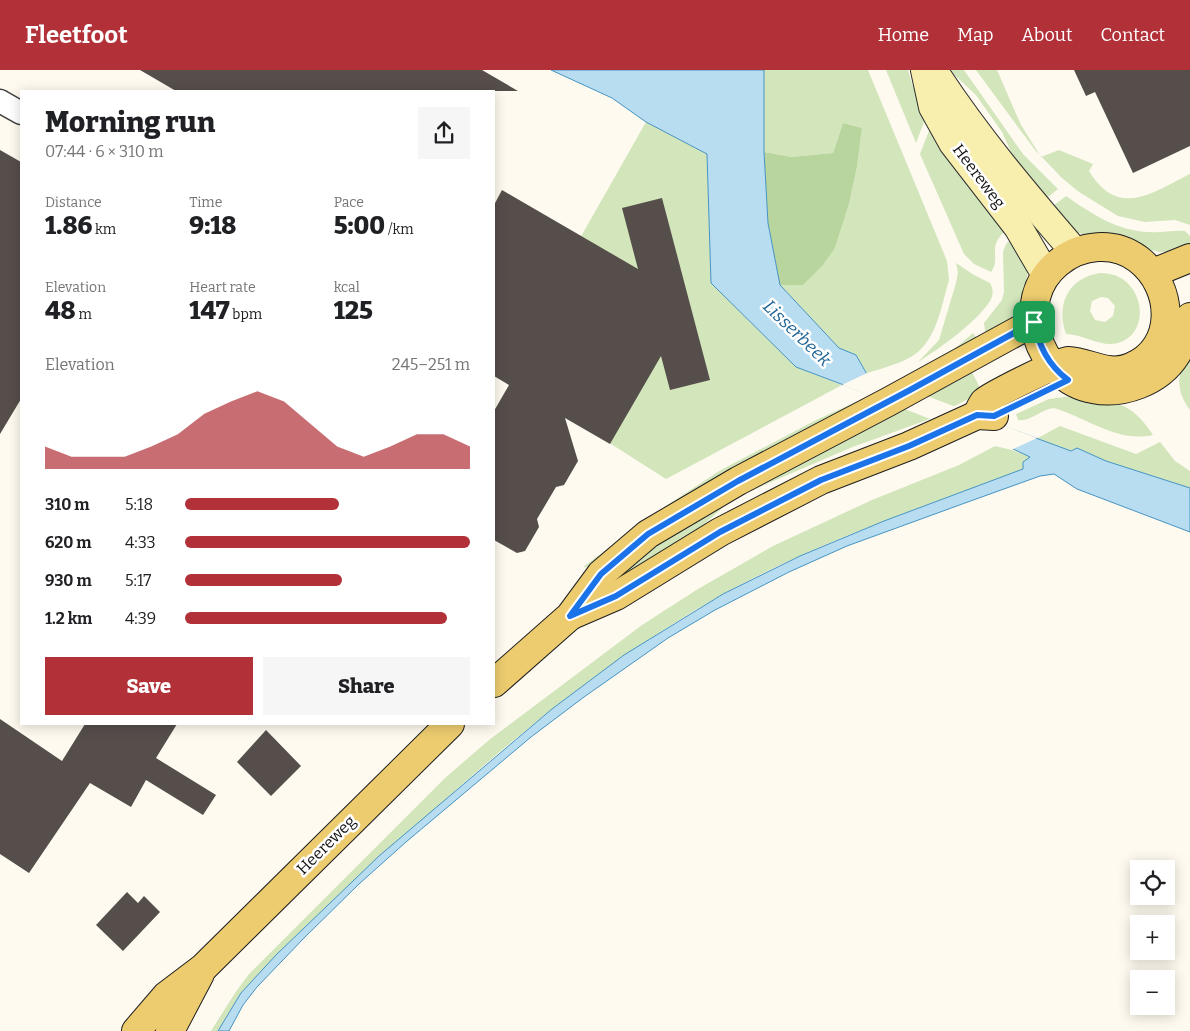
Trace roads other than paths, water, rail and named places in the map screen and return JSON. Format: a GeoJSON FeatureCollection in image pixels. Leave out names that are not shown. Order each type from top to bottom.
{"type":"FeatureCollection","features":[{"type":"Feature","properties":{"kind":"main road","name":"Heereweg"},"geometry":{"type":"LineString","coordinates":[[925,70],[934,107],[953,143],[1018,227],[1046,275]]}},
{"type":"Feature","properties":{"kind":"main road","name":"Heereweg"},"geometry":{"type":"LineString","coordinates":[[933,70],[975,130],[1075,252]]}},
{"type":"Feature","properties":{"kind":"main road"},"geometry":{"type":"LineString","coordinates":[[1100,247],[1124,251],[1145,264],[1153,273],[1162,290],[1166,318],[1156,362],[1136,386],[1112,391],[1093,389],[1060,373],[1040,345],[1034,322],[1036,298],[1046,275],[1059,262],[1075,252],[1100,247]]}},
{"type":"Feature","properties":{"kind":"main road"},"geometry":{"type":"LineString","coordinates":[[1153,273],[1190,258]]}},
{"type":"Feature","properties":{"kind":"main road"},"geometry":{"type":"LineString","coordinates":[[1156,362],[1171,362],[1178,350],[1190,317]]}},
{"type":"Feature","properties":{"kind":"main road"},"geometry":{"type":"LineString","coordinates":[[495,682],[570,616],[601,574],[648,534],[738,481],[1034,322]]}},
{"type":"Feature","properties":{"kind":"main road"},"geometry":{"type":"LineString","coordinates":[[570,616],[616,596],[720,532],[821,480],[909,446],[977,415],[994,416],[1060,373]]}},
{"type":"Feature","properties":{"kind":"main road","name":"Heereweg"},"geometry":{"type":"LineString","coordinates":[[136,1031],[166,996],[203,968],[449,725]]}},
{"type":"Feature","properties":{"kind":"main road","name":"Heereweg"},"geometry":{"type":"LineString","coordinates":[[170,1031],[203,968]]}},
{"type":"Feature","properties":{"kind":"street"},"geometry":{"type":"LineString","coordinates":[[0,101],[20,112]]}},
{"type":"Feature","properties":{"kind":"water","name":"Lisserbeek"},"geometry":{"type":"Polygon","coordinates":[[[551,70],[764,70],[764,152],[768,223],[780,285],[839,348],[856,355],[868,376],[1071,451],[1077,448],[1106,461],[1190,488],[1190,532],[1077,489],[1054,474],[1040,476],[847,546],[789,572],[715,610],[668,638],[531,737],[359,884],[257,987],[243,1005],[229,1031],[218,1031],[241,993],[276,955],[379,856],[552,709],[624,655],[723,594],[800,556],[884,521],[1023,469],[1023,462],[1030,457],[1011,448],[796,367],[711,283],[707,154],[646,122],[612,98],[551,70]]]}}]}
